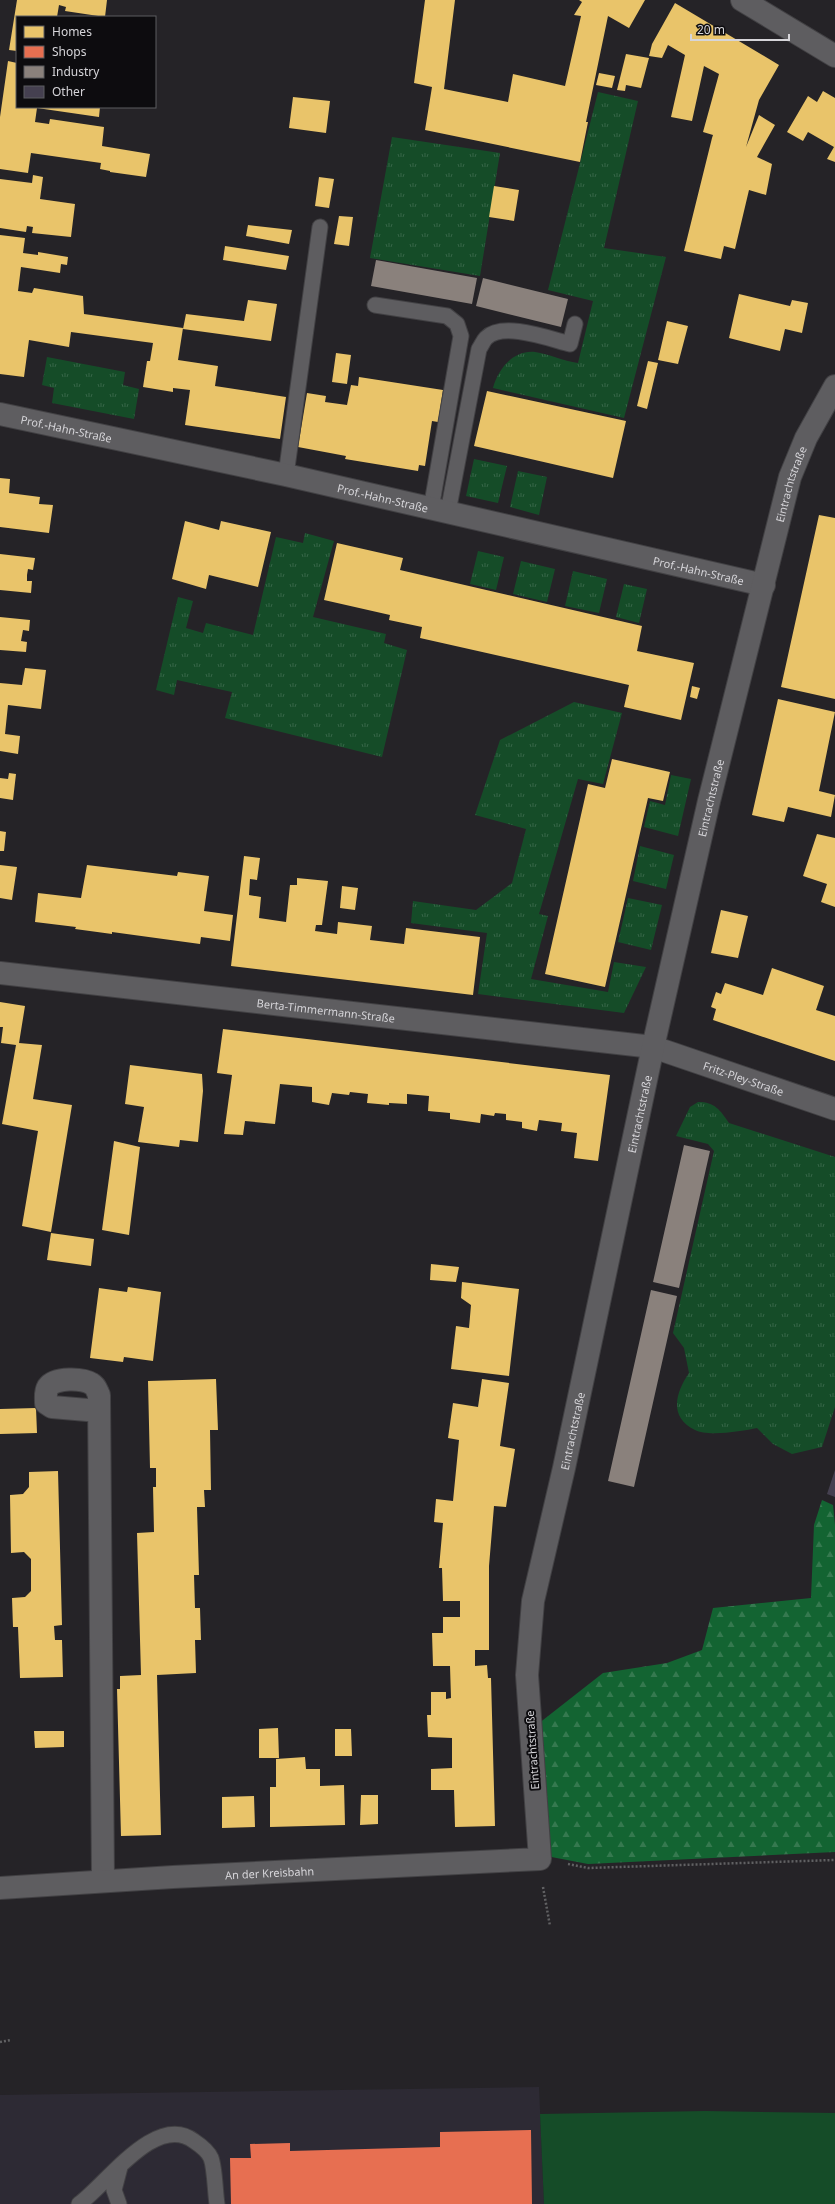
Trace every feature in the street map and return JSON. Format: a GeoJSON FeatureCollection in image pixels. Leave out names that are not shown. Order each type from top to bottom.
{"type":"FeatureCollection","features":[{"type":"Feature","properties":{"kind":"street"},"geometry":{"type":"LineString","coordinates":[[742,0],[835,56]]}},
{"type":"Feature","properties":{"kind":"street","name":"Eintrachtstraße"},"geometry":{"type":"LineString","coordinates":[[540,1859],[527,1675],[533,1601],[564,1468],[653,1047],[709,801],[790,477],[806,438],[835,386]]}},
{"type":"Feature","properties":{"kind":"street","name":"Prof.-Hahn-Straße"},"geometry":{"type":"LineString","coordinates":[[0,414],[286,475],[764,585]]}},
{"type":"Feature","properties":{"kind":"street","name":"Berta-Timmermann-Straße"},"geometry":{"type":"LineString","coordinates":[[0,974],[653,1047]]}},
{"type":"Feature","properties":{"kind":"street","name":"Fritz-Pley-Straße"},"geometry":{"type":"LineString","coordinates":[[653,1047],[835,1109]]}},
{"type":"Feature","properties":{"kind":"street"},"geometry":{"type":"LineString","coordinates":[[99,1411],[103,1882]]}},
{"type":"Feature","properties":{"kind":"street","name":"An der Kreisbahn"},"geometry":{"type":"LineString","coordinates":[[0,1888],[540,1859]]}},
{"type":"Feature","properties":{"kind":"lane"},"geometry":{"type":"LineString","coordinates":[[286,475],[320,227]]}},
{"type":"Feature","properties":{"kind":"lane"},"geometry":{"type":"LineString","coordinates":[[375,305],[447,316],[457,324],[461,336],[440,511]]}},
{"type":"Feature","properties":{"kind":"lane"},"geometry":{"type":"LineString","coordinates":[[440,511],[479,349],[486,338],[497,332],[512,330],[570,344],[575,324]]}},
{"type":"Feature","properties":{"kind":"lane"},"geometry":{"type":"LineString","coordinates":[[79,2204],[92,2194],[148,2140],[172,2135],[188,2136],[201,2146],[211,2158],[217,2204]]}},
{"type":"Feature","properties":{"kind":"lane"},"geometry":{"type":"LineString","coordinates":[[119,2204],[114,2190],[120,2166]]}},
{"type":"Feature","properties":{"kind":"path"},"geometry":{"type":"LineString","coordinates":[[550,1926],[538,1856],[540,1859],[588,1868],[835,1860]]}},
{"type":"Feature","properties":{"kind":"path"},"geometry":{"type":"LineString","coordinates":[[0,2042],[11,2040]]}},
{"type":"Feature","properties":{"kind":"shaded area"},"geometry":{"type":"Polygon","coordinates":[[[539,2087],[544,2204],[0,2204],[0,2095],[539,2087]]]}},
{"type":"Feature","properties":{"kind":"green space"},"geometry":{"type":"Polygon","coordinates":[[[598,92],[638,101],[604,248],[666,257],[624,418],[493,388],[495,381],[503,368],[508,362],[520,354],[535,352],[578,363],[593,301],[548,290],[598,92]]]}},
{"type":"Feature","properties":{"kind":"green space"},"geometry":{"type":"Polygon","coordinates":[[[392,137],[500,153],[480,276],[370,258],[392,137]]]}},
{"type":"Feature","properties":{"kind":"green space"},"geometry":{"type":"Polygon","coordinates":[[[47,357],[125,372],[123,385],[139,389],[134,419],[52,403],[54,388],[42,385],[47,357]]]}},
{"type":"Feature","properties":{"kind":"green space"},"geometry":{"type":"Polygon","coordinates":[[[474,459],[507,466],[498,503],[466,496],[474,459]]]}},
{"type":"Feature","properties":{"kind":"green space"},"geometry":{"type":"Polygon","coordinates":[[[518,471],[547,477],[539,515],[510,507],[518,471]]]}},
{"type":"Feature","properties":{"kind":"green space"},"geometry":{"type":"Polygon","coordinates":[[[305,533],[334,541],[313,617],[386,634],[384,643],[407,650],[382,757],[225,718],[232,692],[177,680],[174,695],[156,690],[178,597],[193,601],[186,628],[203,633],[206,623],[253,635],[276,537],[303,543],[305,533]]]}},
{"type":"Feature","properties":{"kind":"green space"},"geometry":{"type":"Polygon","coordinates":[[[478,551],[504,557],[496,590],[470,584],[478,551]]]}},
{"type":"Feature","properties":{"kind":"green space"},"geometry":{"type":"Polygon","coordinates":[[[521,561],[555,569],[547,602],[513,594],[521,561]]]}},
{"type":"Feature","properties":{"kind":"green space"},"geometry":{"type":"Polygon","coordinates":[[[573,571],[607,579],[599,613],[565,606],[573,571]]]}},
{"type":"Feature","properties":{"kind":"green space"},"geometry":{"type":"Polygon","coordinates":[[[624,584],[647,589],[639,623],[616,617],[624,584]]]}},
{"type":"Feature","properties":{"kind":"green space"},"geometry":{"type":"Polygon","coordinates":[[[574,702],[622,713],[603,784],[578,779],[539,914],[548,916],[531,979],[608,992],[614,962],[646,967],[624,1013],[478,994],[487,933],[411,923],[413,901],[476,910],[512,883],[526,829],[475,815],[500,740],[574,702]]]}},
{"type":"Feature","properties":{"kind":"green space"},"geometry":{"type":"Polygon","coordinates":[[[671,775],[691,779],[678,836],[644,827],[650,801],[665,805],[671,775]]]}},
{"type":"Feature","properties":{"kind":"green space"},"geometry":{"type":"Polygon","coordinates":[[[640,846],[674,855],[666,889],[633,881],[640,846]]]}},
{"type":"Feature","properties":{"kind":"green space"},"geometry":{"type":"Polygon","coordinates":[[[628,898],[662,905],[651,950],[618,942],[628,898]]]}},
{"type":"Feature","properties":{"kind":"green space"},"geometry":{"type":"Polygon","coordinates":[[[698,1102],[713,1105],[723,1114],[729,1123],[835,1157],[835,1407],[822,1447],[792,1454],[773,1444],[757,1428],[726,1433],[701,1432],[686,1425],[678,1411],[678,1396],[684,1380],[689,1373],[684,1348],[673,1333],[714,1151],[708,1144],[676,1136],[690,1107],[698,1102]]]}},
{"type":"Feature","properties":{"kind":"green space"},"geometry":{"type":"Polygon","coordinates":[[[822,1500],[833,1505],[835,1525],[835,1852],[588,1864],[541,1855],[529,1731],[603,1673],[667,1663],[702,1650],[713,1608],[811,1598],[814,1525],[822,1500]]]}},
{"type":"Feature","properties":{"kind":"green space"},"geometry":{"type":"Polygon","coordinates":[[[705,2111],[835,2113],[835,2204],[544,2204],[540,2114],[705,2111]]]}},
{"type":"Feature","properties":{"kind":"building: Homes"},"geometry":{"type":"Polygon","coordinates":[[[17,0],[107,0],[105,16],[65,11],[66,7],[59,5],[57,16],[16,16],[16,51],[9,50],[17,0]]]}},
{"type":"Feature","properties":{"kind":"building: Homes"},"geometry":{"type":"Polygon","coordinates":[[[425,0],[455,0],[444,89],[508,102],[513,74],[565,86],[581,16],[574,15],[582,2],[579,0],[645,0],[629,28],[608,16],[586,122],[588,122],[580,162],[425,130],[432,87],[414,83],[425,0]]]}},
{"type":"Feature","properties":{"kind":"building: Homes"},"geometry":{"type":"Polygon","coordinates":[[[675,3],[779,65],[759,100],[746,147],[759,115],[775,125],[757,157],[772,164],[766,195],[749,190],[735,249],[724,246],[721,259],[684,251],[713,135],[703,132],[719,74],[704,66],[692,121],[671,117],[685,55],[668,45],[662,58],[649,56],[652,44],[675,3]]]}},
{"type":"Feature","properties":{"kind":"building: Homes"},"geometry":{"type":"Polygon","coordinates":[[[626,54],[649,58],[641,88],[626,85],[625,91],[617,90],[626,54]]]}},
{"type":"Feature","properties":{"kind":"building: Homes"},"geometry":{"type":"Polygon","coordinates":[[[8,61],[16,63],[16,108],[37,108],[35,122],[49,124],[50,119],[104,127],[102,146],[150,154],[146,177],[110,172],[100,169],[101,163],[31,153],[28,173],[0,169],[0,117],[8,61]]]}},
{"type":"Feature","properties":{"kind":"building: Homes"},"geometry":{"type":"Polygon","coordinates":[[[599,73],[615,76],[612,88],[596,85],[599,73]]]}},
{"type":"Feature","properties":{"kind":"building: Homes"},"geometry":{"type":"Polygon","coordinates":[[[823,91],[835,98],[835,162],[827,159],[834,147],[808,132],[803,141],[787,132],[808,96],[817,102],[823,91]]]}},
{"type":"Feature","properties":{"kind":"building: Homes"},"geometry":{"type":"Polygon","coordinates":[[[293,97],[330,101],[326,133],[289,128],[293,97]]]}},
{"type":"Feature","properties":{"kind":"building: Homes"},"geometry":{"type":"Polygon","coordinates":[[[37,108],[100,108],[99,117],[37,108]]]}},
{"type":"Feature","properties":{"kind":"building: Homes"},"geometry":{"type":"Polygon","coordinates":[[[33,175],[43,177],[40,199],[75,204],[71,237],[32,233],[33,227],[27,226],[26,232],[0,228],[0,179],[32,183],[33,175]]]}},
{"type":"Feature","properties":{"kind":"building: Homes"},"geometry":{"type":"Polygon","coordinates":[[[319,177],[334,179],[329,208],[315,206],[319,177]]]}},
{"type":"Feature","properties":{"kind":"building: Homes"},"geometry":{"type":"Polygon","coordinates":[[[494,186],[519,190],[514,221],[489,217],[494,186]]]}},
{"type":"Feature","properties":{"kind":"building: Homes"},"geometry":{"type":"Polygon","coordinates":[[[339,216],[353,217],[349,246],[334,244],[339,216]]]}},
{"type":"Feature","properties":{"kind":"building: Homes"},"geometry":{"type":"Polygon","coordinates":[[[248,225],[292,230],[289,244],[246,236],[248,225]]]}},
{"type":"Feature","properties":{"kind":"building: Homes"},"geometry":{"type":"Polygon","coordinates":[[[0,235],[25,238],[23,253],[38,255],[38,252],[68,257],[67,265],[61,264],[60,273],[21,267],[18,291],[32,293],[34,288],[83,296],[84,314],[183,328],[178,360],[218,366],[215,386],[286,397],[280,439],[185,425],[190,390],[173,388],[173,392],[143,387],[147,361],[150,361],[153,343],[71,332],[69,347],[29,340],[24,377],[0,374],[0,235]]]}},
{"type":"Feature","properties":{"kind":"building: Homes"},"geometry":{"type":"Polygon","coordinates":[[[225,246],[289,256],[286,270],[223,260],[225,246]]]}},
{"type":"Feature","properties":{"kind":"building: Homes"},"geometry":{"type":"Polygon","coordinates":[[[739,294],[790,306],[792,300],[808,303],[802,333],[785,329],[780,351],[729,338],[739,294]]]}},
{"type":"Feature","properties":{"kind":"building: Homes"},"geometry":{"type":"Polygon","coordinates":[[[248,300],[277,304],[271,341],[183,329],[186,314],[244,321],[248,300]]]}},
{"type":"Feature","properties":{"kind":"building: Homes"},"geometry":{"type":"Polygon","coordinates":[[[667,321],[688,326],[678,364],[658,360],[667,321]]]}},
{"type":"Feature","properties":{"kind":"building: Homes"},"geometry":{"type":"Polygon","coordinates":[[[336,353],[351,355],[347,384],[332,382],[336,353]]]}},
{"type":"Feature","properties":{"kind":"building: Homes"},"geometry":{"type":"Polygon","coordinates":[[[648,361],[658,363],[647,409],[637,406],[648,361]]]}},
{"type":"Feature","properties":{"kind":"building: Homes"},"geometry":{"type":"Polygon","coordinates":[[[359,377],[443,390],[438,422],[432,421],[425,466],[419,465],[418,471],[345,459],[346,456],[298,447],[307,393],[326,396],[325,402],[347,405],[351,385],[358,386],[359,377]]]}},
{"type":"Feature","properties":{"kind":"building: Homes"},"geometry":{"type":"Polygon","coordinates":[[[487,391],[626,421],[613,478],[474,446],[487,391]]]}},
{"type":"Feature","properties":{"kind":"building: Homes"},"geometry":{"type":"Polygon","coordinates":[[[0,478],[10,479],[9,493],[40,497],[39,504],[53,505],[49,533],[0,527],[0,478]]]}},
{"type":"Feature","properties":{"kind":"building: Homes"},"geometry":{"type":"Polygon","coordinates":[[[819,515],[835,518],[835,699],[781,687],[819,515]]]}},
{"type":"Feature","properties":{"kind":"building: Homes"},"geometry":{"type":"Polygon","coordinates":[[[185,521],[219,530],[221,521],[271,532],[258,587],[209,575],[206,589],[172,579],[185,521]]]}},
{"type":"Feature","properties":{"kind":"building: Homes"},"geometry":{"type":"Polygon","coordinates":[[[337,543],[403,558],[400,570],[642,626],[637,651],[694,663],[681,720],[624,707],[629,685],[420,638],[422,627],[389,620],[390,615],[324,600],[337,543]]]}},
{"type":"Feature","properties":{"kind":"building: Homes"},"geometry":{"type":"Polygon","coordinates":[[[0,554],[35,558],[33,570],[28,569],[27,575],[27,581],[32,581],[31,593],[0,590],[0,554]]]}},
{"type":"Feature","properties":{"kind":"building: Homes"},"geometry":{"type":"Polygon","coordinates":[[[0,617],[30,620],[29,631],[23,630],[21,641],[27,642],[26,652],[0,650],[0,617]]]}},
{"type":"Feature","properties":{"kind":"building: Homes"},"geometry":{"type":"Polygon","coordinates":[[[25,668],[46,670],[41,709],[8,705],[5,734],[20,736],[18,754],[0,751],[0,683],[22,685],[25,668]]]}},
{"type":"Feature","properties":{"kind":"building: Homes"},"geometry":{"type":"Polygon","coordinates":[[[692,686],[700,688],[697,699],[690,697],[692,686]]]}},
{"type":"Feature","properties":{"kind":"building: Homes"},"geometry":{"type":"Polygon","coordinates":[[[778,699],[835,712],[819,791],[835,795],[831,817],[788,807],[784,822],[752,815],[778,699]]]}},
{"type":"Feature","properties":{"kind":"building: Homes"},"geometry":{"type":"Polygon","coordinates":[[[612,759],[670,772],[663,801],[648,798],[605,987],[545,974],[588,784],[605,788],[612,759]]]}},
{"type":"Feature","properties":{"kind":"building: Homes"},"geometry":{"type":"Polygon","coordinates":[[[9,773],[16,774],[13,800],[0,798],[0,778],[8,779],[9,773]]]}},
{"type":"Feature","properties":{"kind":"building: Homes"},"geometry":{"type":"Polygon","coordinates":[[[0,831],[6,832],[4,851],[0,851],[0,831]]]}},
{"type":"Feature","properties":{"kind":"building: Homes"},"geometry":{"type":"Polygon","coordinates":[[[817,834],[835,838],[835,907],[821,902],[827,884],[803,876],[817,834]]]}},
{"type":"Feature","properties":{"kind":"building: Homes"},"geometry":{"type":"Polygon","coordinates":[[[244,856],[260,858],[257,880],[250,879],[249,895],[261,897],[259,918],[286,922],[290,885],[297,885],[297,878],[328,881],[322,925],[316,925],[315,931],[337,934],[338,922],[372,926],[370,940],[404,944],[406,928],[480,937],[473,995],[231,966],[244,856]]]}},
{"type":"Feature","properties":{"kind":"building: Homes"},"geometry":{"type":"Polygon","coordinates":[[[0,865],[17,867],[12,900],[0,898],[0,865]]]}},
{"type":"Feature","properties":{"kind":"building: Homes"},"geometry":{"type":"Polygon","coordinates":[[[87,865],[177,876],[178,872],[209,876],[204,911],[233,915],[230,941],[201,937],[200,944],[112,932],[112,934],[75,929],[76,927],[35,922],[38,893],[81,898],[87,865]]]}},
{"type":"Feature","properties":{"kind":"building: Homes"},"geometry":{"type":"Polygon","coordinates":[[[342,886],[358,888],[355,910],[340,908],[342,886]]]}},
{"type":"Feature","properties":{"kind":"building: Homes"},"geometry":{"type":"Polygon","coordinates":[[[721,910],[748,916],[738,958],[711,953],[721,910]]]}},
{"type":"Feature","properties":{"kind":"building: Homes"},"geometry":{"type":"Polygon","coordinates":[[[772,968],[824,986],[816,1010],[835,1016],[835,1061],[713,1020],[716,1009],[711,1007],[716,992],[721,994],[725,983],[763,995],[772,968]]]}},
{"type":"Feature","properties":{"kind":"building: Homes"},"geometry":{"type":"Polygon","coordinates":[[[0,1002],[25,1006],[19,1043],[42,1045],[33,1099],[72,1105],[51,1232],[22,1226],[38,1131],[2,1124],[16,1045],[1,1043],[3,1027],[0,1027],[0,1002]]]}},
{"type":"Feature","properties":{"kind":"building: Homes"},"geometry":{"type":"Polygon","coordinates":[[[223,1029],[610,1075],[598,1161],[574,1158],[577,1133],[561,1131],[562,1123],[539,1120],[537,1131],[522,1128],[522,1122],[506,1120],[506,1114],[495,1113],[494,1116],[481,1114],[480,1123],[450,1119],[450,1113],[428,1111],[429,1096],[407,1094],[407,1104],[389,1103],[389,1105],[367,1103],[368,1094],[350,1092],[349,1095],[332,1093],[329,1105],[312,1102],[312,1087],[280,1084],[275,1124],[245,1121],[243,1135],[224,1134],[232,1075],[217,1073],[223,1029]]]}},
{"type":"Feature","properties":{"kind":"building: Homes"},"geometry":{"type":"Polygon","coordinates":[[[130,1065],[202,1074],[203,1091],[198,1142],[180,1140],[179,1147],[138,1142],[144,1107],[125,1104],[130,1065]]]}},
{"type":"Feature","properties":{"kind":"building: Homes"},"geometry":{"type":"Polygon","coordinates":[[[114,1141],[140,1147],[129,1235],[102,1230],[114,1141]]]}},
{"type":"Feature","properties":{"kind":"building: Homes"},"geometry":{"type":"Polygon","coordinates":[[[51,1233],[94,1239],[91,1266],[47,1260],[51,1233]]]}},
{"type":"Feature","properties":{"kind":"building: Homes"},"geometry":{"type":"Polygon","coordinates":[[[431,1264],[459,1267],[456,1282],[430,1280],[431,1264]]]}},
{"type":"Feature","properties":{"kind":"building: Homes"},"geometry":{"type":"Polygon","coordinates":[[[462,1282],[519,1289],[509,1376],[451,1369],[456,1326],[469,1328],[471,1305],[461,1298],[462,1282]]]}},
{"type":"Feature","properties":{"kind":"building: Homes"},"geometry":{"type":"Polygon","coordinates":[[[128,1287],[161,1292],[153,1361],[124,1357],[123,1362],[90,1358],[99,1288],[127,1292],[128,1287]]]}},
{"type":"Feature","properties":{"kind":"building: Homes"},"geometry":{"type":"Polygon","coordinates":[[[216,1379],[218,1430],[210,1430],[211,1490],[204,1490],[205,1507],[197,1507],[199,1575],[194,1575],[195,1608],[200,1608],[201,1640],[195,1640],[196,1673],[157,1675],[161,1835],[121,1836],[117,1689],[120,1689],[120,1676],[141,1675],[137,1533],[154,1532],[153,1487],[156,1487],[156,1468],[150,1468],[148,1381],[216,1379]]]}},
{"type":"Feature","properties":{"kind":"building: Homes"},"geometry":{"type":"Polygon","coordinates":[[[482,1379],[509,1383],[500,1446],[515,1449],[506,1507],[494,1506],[489,1566],[489,1650],[475,1650],[475,1666],[487,1665],[488,1678],[491,1678],[495,1826],[455,1827],[454,1790],[431,1790],[431,1769],[452,1768],[452,1738],[428,1737],[427,1715],[431,1715],[431,1692],[446,1692],[446,1699],[451,1698],[450,1666],[433,1666],[432,1633],[443,1633],[443,1617],[460,1617],[460,1601],[443,1601],[442,1568],[439,1568],[443,1523],[434,1522],[436,1499],[453,1501],[459,1440],[448,1438],[453,1403],[478,1407],[482,1379]]]}},
{"type":"Feature","properties":{"kind":"building: Homes"},"geometry":{"type":"Polygon","coordinates":[[[36,1408],[37,1433],[0,1434],[0,1409],[36,1408]]]}},
{"type":"Feature","properties":{"kind":"building: Homes"},"geometry":{"type":"Polygon","coordinates":[[[58,1471],[62,1625],[54,1626],[55,1640],[62,1640],[63,1677],[20,1678],[18,1627],[13,1627],[12,1598],[25,1597],[31,1591],[31,1559],[24,1552],[11,1553],[10,1495],[23,1494],[29,1487],[29,1472],[58,1471]]]}},
{"type":"Feature","properties":{"kind":"building: Homes"},"geometry":{"type":"Polygon","coordinates":[[[278,1728],[279,1758],[259,1758],[259,1729],[278,1728]]]}},
{"type":"Feature","properties":{"kind":"building: Homes"},"geometry":{"type":"Polygon","coordinates":[[[335,1729],[351,1729],[352,1756],[335,1756],[335,1729]]]}},
{"type":"Feature","properties":{"kind":"building: Homes"},"geometry":{"type":"Polygon","coordinates":[[[34,1731],[64,1731],[64,1747],[35,1748],[34,1731]]]}},
{"type":"Feature","properties":{"kind":"building: Homes"},"geometry":{"type":"Polygon","coordinates":[[[305,1757],[306,1769],[320,1769],[320,1786],[344,1785],[345,1825],[270,1827],[270,1787],[276,1787],[276,1759],[305,1757]]]}},
{"type":"Feature","properties":{"kind":"building: Homes"},"geometry":{"type":"Polygon","coordinates":[[[361,1795],[378,1795],[378,1824],[360,1825],[361,1795]]]}},
{"type":"Feature","properties":{"kind":"building: Homes"},"geometry":{"type":"Polygon","coordinates":[[[254,1796],[255,1827],[222,1828],[222,1797],[254,1796]]]}},
{"type":"Feature","properties":{"kind":"building: Shops"},"geometry":{"type":"Polygon","coordinates":[[[531,2130],[532,2204],[231,2204],[230,2158],[251,2158],[250,2144],[290,2143],[290,2151],[440,2147],[440,2132],[531,2130]]]}},
{"type":"Feature","properties":{"kind":"building: Industry"},"geometry":{"type":"Polygon","coordinates":[[[376,260],[477,278],[472,304],[371,286],[376,260]]]}},
{"type":"Feature","properties":{"kind":"building: Industry"},"geometry":{"type":"Polygon","coordinates":[[[483,278],[568,299],[561,327],[476,306],[483,278]]]}},
{"type":"Feature","properties":{"kind":"building: Industry"},"geometry":{"type":"Polygon","coordinates":[[[684,1145],[710,1151],[679,1288],[653,1282],[684,1145]]]}},
{"type":"Feature","properties":{"kind":"building: Industry"},"geometry":{"type":"Polygon","coordinates":[[[651,1290],[677,1296],[634,1487],[608,1481],[651,1290]]]}},
{"type":"Feature","properties":{"kind":"building: Other"},"geometry":{"type":"Polygon","coordinates":[[[835,1470],[835,1497],[827,1494],[835,1470]]]}}]}
